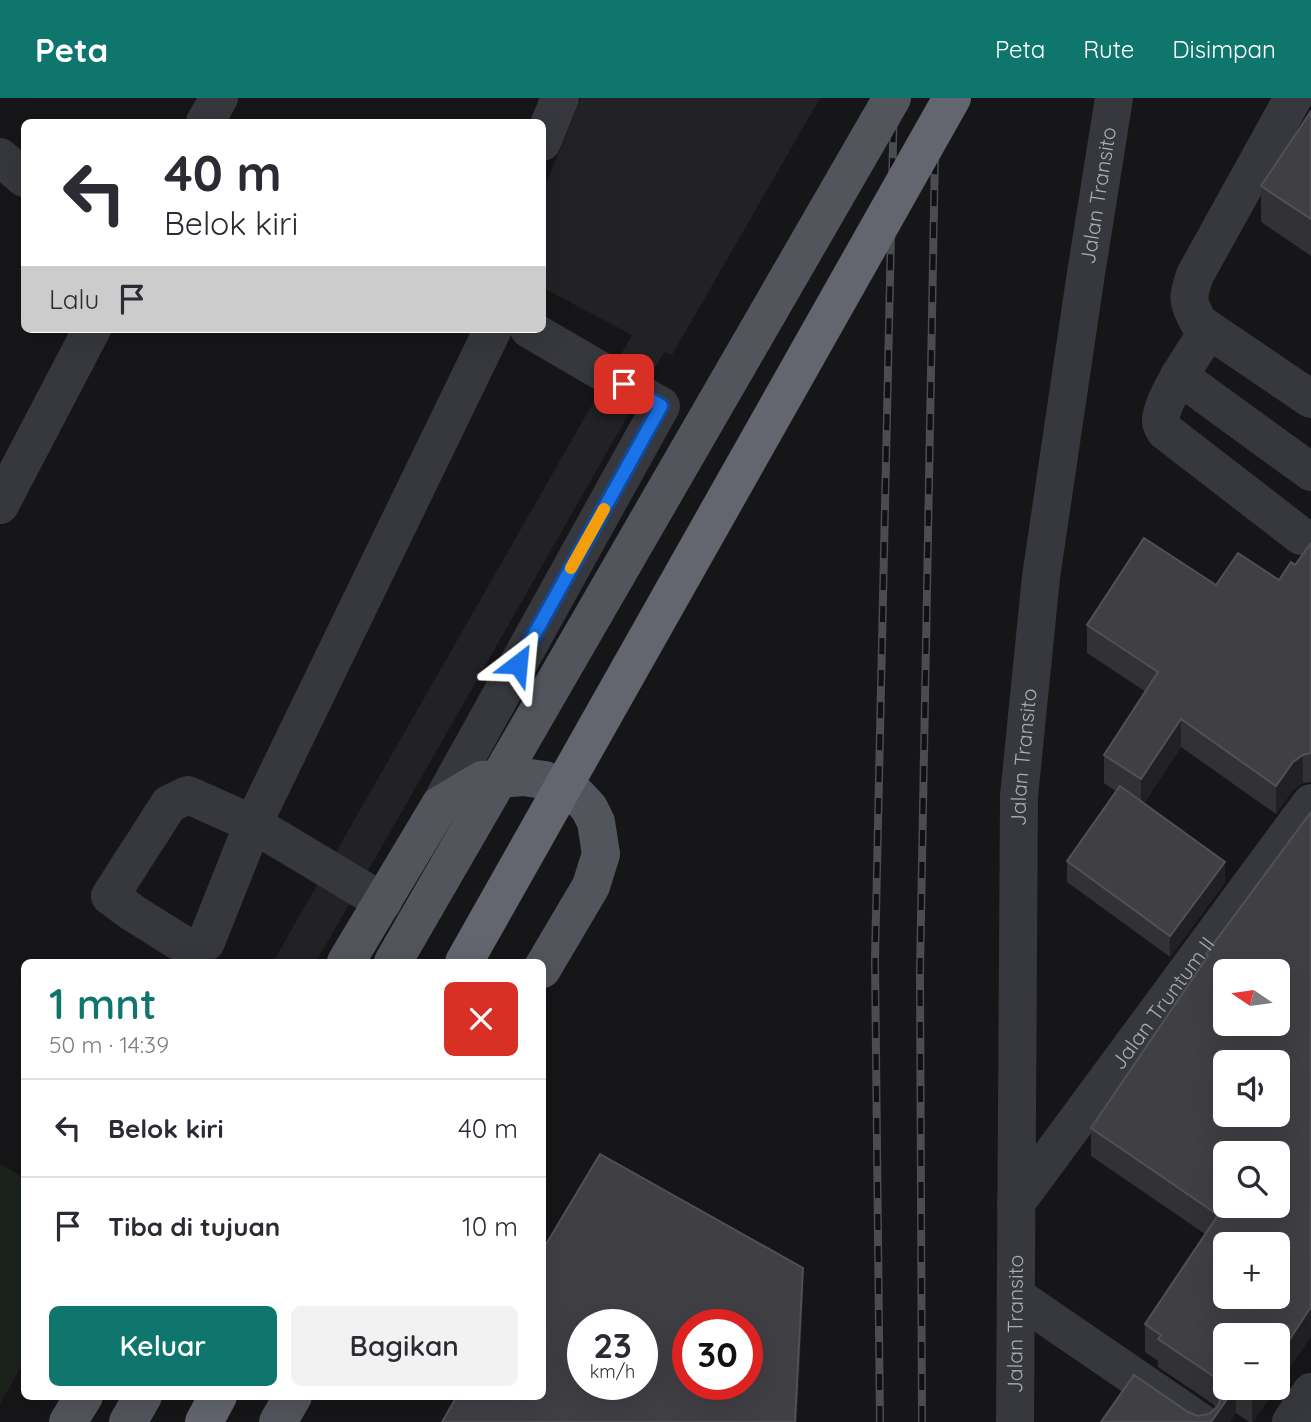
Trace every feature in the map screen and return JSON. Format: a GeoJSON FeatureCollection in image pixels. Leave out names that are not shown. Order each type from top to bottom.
{"type":"FeatureCollection","features":[{"type":"Feature","properties":{"kind":"highway"},"geometry":{"type":"LineString","coordinates":[[466,959],[952,98]]}},
{"type":"Feature","properties":{"kind":"highway"},"geometry":{"type":"LineString","coordinates":[[204,1422],[216,1400]]}},
{"type":"Feature","properties":{"kind":"main road"},"geometry":{"type":"LineString","coordinates":[[395,959],[892,98]]}},
{"type":"Feature","properties":{"kind":"main road"},"geometry":{"type":"LineString","coordinates":[[348,959],[440,806],[482,780],[523,777],[545,780],[578,796],[589,808],[596,822],[600,854],[591,886],[546,962]]}},
{"type":"Feature","properties":{"kind":"main road"},"geometry":{"type":"LineString","coordinates":[[68,1422],[82,1400]]}},
{"type":"Feature","properties":{"kind":"main road"},"geometry":{"type":"LineString","coordinates":[[128,1422],[141,1400]]}},
{"type":"Feature","properties":{"kind":"main road"},"geometry":{"type":"LineString","coordinates":[[278,1422],[291,1400]]}},
{"type":"Feature","properties":{"kind":"street"},"geometry":{"type":"LineString","coordinates":[[207,119],[219,98]]}},
{"type":"Feature","properties":{"kind":"street"},"geometry":{"type":"LineString","coordinates":[[546,132],[560,98]]}},
{"type":"Feature","properties":{"kind":"street","name":"Jalan Transito"},"geometry":{"type":"LineString","coordinates":[[1015,1422],[1019,796],[1041,577],[1114,98]]}},
{"type":"Feature","properties":{"kind":"street"},"geometry":{"type":"LineString","coordinates":[[1293,98],[1195,275],[1188,303],[1199,323],[1311,399]]}},
{"type":"Feature","properties":{"kind":"street"},"geometry":{"type":"LineString","coordinates":[[0,157],[21,175]]}},
{"type":"Feature","properties":{"kind":"street"},"geometry":{"type":"LineString","coordinates":[[1209,330],[1179,376],[1162,414],[1161,424],[1165,431],[1301,536]]}},
{"type":"Feature","properties":{"kind":"street"},"geometry":{"type":"LineString","coordinates":[[0,505],[90,333]]}},
{"type":"Feature","properties":{"kind":"street"},"geometry":{"type":"LineString","coordinates":[[383,902],[253,824],[492,333]]}},
{"type":"Feature","properties":{"kind":"street"},"geometry":{"type":"LineString","coordinates":[[440,806],[661,406],[536,333]]}},
{"type":"Feature","properties":{"kind":"street"},"geometry":{"type":"LineString","coordinates":[[1179,376],[1311,472]]}},
{"type":"Feature","properties":{"kind":"street","name":"Jalan Truntum II"},"geometry":{"type":"LineString","coordinates":[[1016,1203],[1311,803]]}},
{"type":"Feature","properties":{"kind":"street"},"geometry":{"type":"LineString","coordinates":[[1016,1296],[1200,1422]]}},
{"type":"Feature","properties":{"kind":"street"},"geometry":{"type":"LineString","coordinates":[[1291,1422],[1311,1392]]}},
{"type":"Feature","properties":{"kind":"shaded area"},"geometry":{"type":"Polygon","coordinates":[[[581,98],[820,98],[672,355],[664,352],[318,959],[275,959],[632,335],[546,290],[546,184],[581,98]]]}},
{"type":"Feature","properties":{"kind":"shaded area"},"geometry":{"type":"Polygon","coordinates":[[[0,1164],[21,1176],[21,1367],[0,1404],[0,1164]]]}},
{"type":"Feature","properties":{"kind":"building"},"geometry":{"type":"Polygon","coordinates":[[[1311,111],[1311,219],[1261,186],[1311,111]]]}},
{"type":"Feature","properties":{"kind":"building"},"geometry":{"type":"Polygon","coordinates":[[[1144,538],[1216,585],[1238,553],[1279,580],[1291,562],[1295,565],[1311,543],[1311,753],[1293,762],[1276,786],[1181,719],[1141,779],[1104,755],[1158,672],[1087,625],[1144,538]]]}},
{"type":"Feature","properties":{"kind":"building"},"geometry":{"type":"Polygon","coordinates":[[[1120,786],[1225,862],[1170,936],[1067,861],[1120,786]]]}},
{"type":"Feature","properties":{"kind":"building"},"geometry":{"type":"Polygon","coordinates":[[[1311,812],[1311,1307],[1290,1339],[1290,1323],[1213,1323],[1213,1376],[1158,1339],[1161,1335],[1145,1324],[1216,1218],[1290,1218],[1290,1141],[1213,1141],[1213,1212],[1091,1128],[1208,956],[1206,954],[1311,812]]]}},
{"type":"Feature","properties":{"kind":"building"},"geometry":{"type":"Polygon","coordinates":[[[600,1154],[803,1268],[795,1422],[442,1422],[455,1400],[546,1400],[546,1244],[600,1154]]]}},
{"type":"Feature","properties":{"kind":"building"},"geometry":{"type":"Polygon","coordinates":[[[1134,1375],[1198,1416],[1209,1414],[1220,1400],[1227,1400],[1211,1422],[1101,1422],[1134,1375]]]}},
{"type":"Feature","properties":{"kind":"railway"},"geometry":{"type":"LineString","coordinates":[[880,1422],[875,960],[894,98]]}},
{"type":"Feature","properties":{"kind":"railway"},"geometry":{"type":"LineString","coordinates":[[922,1422],[920,972],[936,98]]}},
{"type":"Feature","properties":{"kind":"slow traffic"},"geometry":{"type":"LineString","coordinates":[[571,568],[604,509]]}},
{"type":"Feature","properties":{"kind":"route"},"geometry":{"type":"LineString","coordinates":[[518,664],[661,406],[624,384]]}}]}
